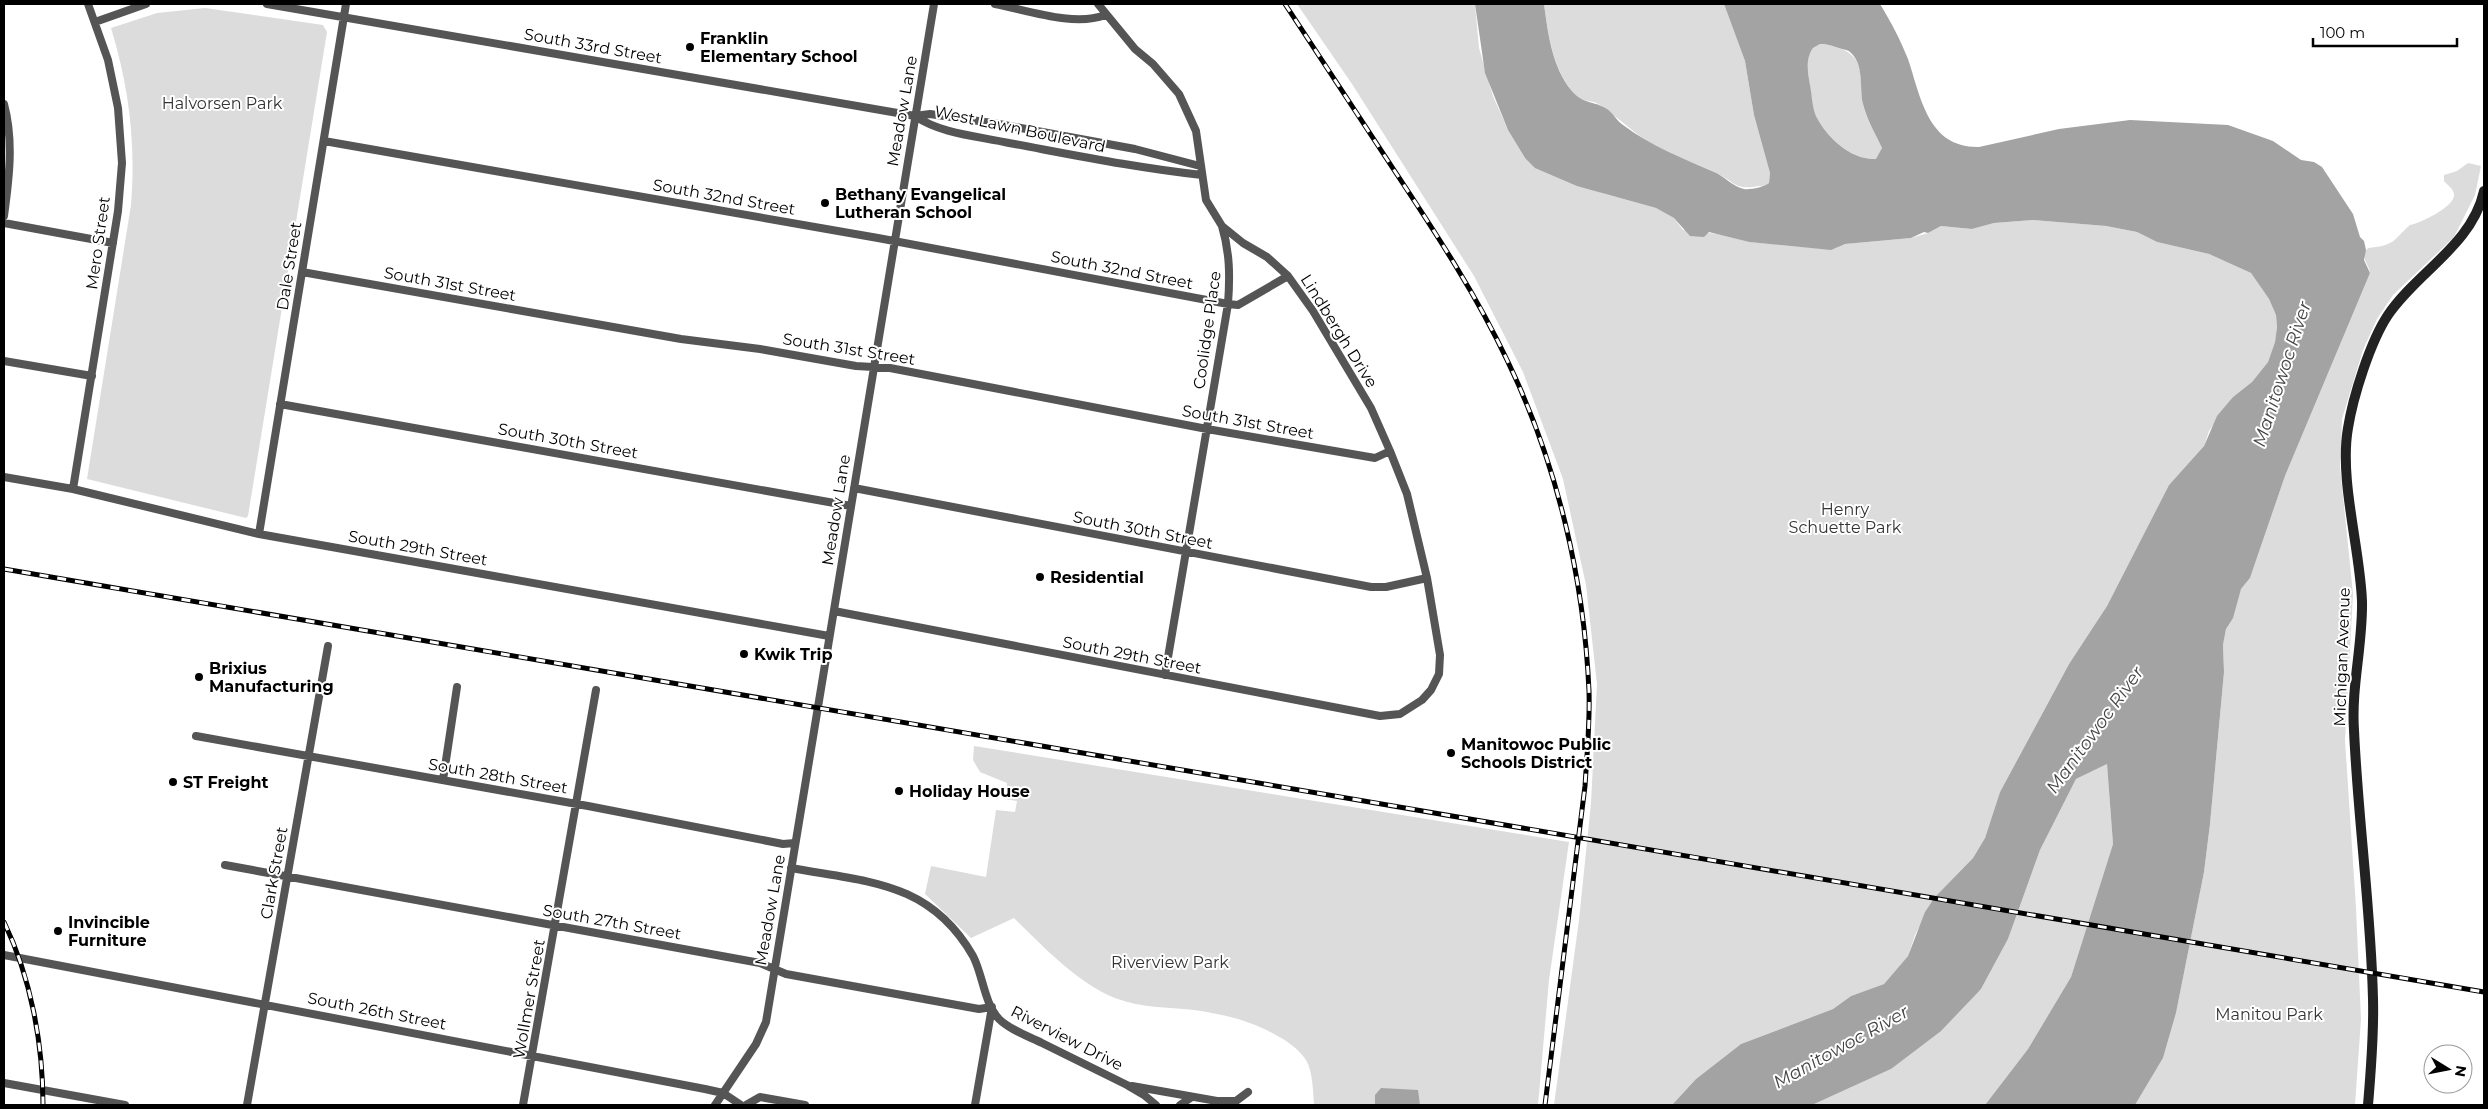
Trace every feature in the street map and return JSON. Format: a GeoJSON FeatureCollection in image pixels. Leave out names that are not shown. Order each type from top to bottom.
{"type":"FeatureCollection","features":[{"type":"Feature","properties":{"kind":"street","name":"Mero Street"},"geometry":{"type":"LineString","coordinates":[[73,489],[113,243],[122,163],[118,108],[108,60],[88,4]]}},
{"type":"Feature","properties":{"kind":"street"},"geometry":{"type":"LineString","coordinates":[[95,22],[123,10],[146,4]]}},
{"type":"Feature","properties":{"kind":"street","name":"South 33rd Street"},"geometry":{"type":"LineString","coordinates":[[267,4],[914,116]]}},
{"type":"Feature","properties":{"kind":"street","name":"Dale Street"},"geometry":{"type":"LineString","coordinates":[[259,534],[346,4]]}},
{"type":"Feature","properties":{"kind":"street","name":"Meadow Lane"},"geometry":{"type":"LineString","coordinates":[[715,1105],[756,1044],[766,1022],[934,4]]}},
{"type":"Feature","properties":{"kind":"street"},"geometry":{"type":"LineString","coordinates":[[995,4],[1075,20],[1105,15]]}},
{"type":"Feature","properties":{"kind":"street","name":"Lindbergh Drive"},"geometry":{"type":"LineString","coordinates":[[1098,4],[1105,15],[1135,49],[1153,64],[1179,94],[1196,131],[1206,200],[1222,226],[1242,243],[1267,257],[1288,276],[1313,311],[1371,408],[1407,494],[1439,634],[1439,674],[1431,690],[1422,700]]}},
{"type":"Feature","properties":{"kind":"street"},"geometry":{"type":"LineString","coordinates":[[4,104],[8,120],[10,170],[4,216]]}},
{"type":"Feature","properties":{"kind":"street","name":"West Lawn Boulevard"},"geometry":{"type":"LineString","coordinates":[[914,116],[930,114],[999,124],[1135,149],[1200,166]]}},
{"type":"Feature","properties":{"kind":"street","name":"West Lawn Boulevard"},"geometry":{"type":"LineString","coordinates":[[914,116],[928,125],[994,139],[1133,167],[1202,175]]}},
{"type":"Feature","properties":{"kind":"street","name":"South 32nd Street"},"geometry":{"type":"LineString","coordinates":[[324,141],[894,241],[1228,304],[1238,305],[1288,276]]}},
{"type":"Feature","properties":{"kind":"street","name":"Michigan Avenue"},"geometry":{"type":"LineString","coordinates":[[2368,1105],[2373,997],[2354,729],[2362,626],[2362,599],[2348,479],[2347,430],[2369,357],[2378,332],[2388,314],[2460,237],[2477,210],[2484,191]]}},
{"type":"Feature","properties":{"kind":"street"},"geometry":{"type":"LineString","coordinates":[[4,223],[113,243]]}},
{"type":"Feature","properties":{"kind":"street","name":"Coolidge Place"},"geometry":{"type":"LineString","coordinates":[[1165,675],[1228,304],[1230,272],[1227,244],[1222,226]]}},
{"type":"Feature","properties":{"kind":"street","name":"South 31st Street"},"geometry":{"type":"LineString","coordinates":[[302,272],[681,339],[760,349],[856,366],[874,366],[1207,429],[1375,458],[1390,452]]}},
{"type":"Feature","properties":{"kind":"street"},"geometry":{"type":"LineString","coordinates":[[4,361],[92,376]]}},
{"type":"Feature","properties":{"kind":"street","name":"South 30th Street"},"geometry":{"type":"LineString","coordinates":[[280,404],[851,506]]}},
{"type":"Feature","properties":{"kind":"street","name":"South 29th Street"},"geometry":{"type":"LineString","coordinates":[[4,477],[73,489],[259,534],[829,636]]}},
{"type":"Feature","properties":{"kind":"street","name":"South 30th Street"},"geometry":{"type":"LineString","coordinates":[[854,488],[1371,587],[1427,578]]}},
{"type":"Feature","properties":{"kind":"street","name":"South 29th Street"},"geometry":{"type":"LineString","coordinates":[[834,611],[1380,716],[1400,714],[1422,700]]}},
{"type":"Feature","properties":{"kind":"street","name":"Clark Street"},"geometry":{"type":"LineString","coordinates":[[247,1105],[328,646]]}},
{"type":"Feature","properties":{"kind":"street"},"geometry":{"type":"LineString","coordinates":[[443,780],[457,688]]}},
{"type":"Feature","properties":{"kind":"street","name":"Wollmer Street"},"geometry":{"type":"LineString","coordinates":[[524,1105],[596,690]]}},
{"type":"Feature","properties":{"kind":"street","name":"South 28th Street"},"geometry":{"type":"LineString","coordinates":[[196,736],[577,804],[783,844],[795,843]]}},
{"type":"Feature","properties":{"kind":"street","name":"South 27th Street"},"geometry":{"type":"LineString","coordinates":[[225,865],[760,963],[786,974],[979,1009],[992,1007]]}},
{"type":"Feature","properties":{"kind":"street","name":"Riverview Drive"},"geometry":{"type":"LineString","coordinates":[[791,868],[886,886],[928,904],[942,914],[959,934],[981,974],[992,1007],[1000,1019],[1021,1033],[1127,1085],[1156,1105]]}},
{"type":"Feature","properties":{"kind":"street","name":"South 26th Street"},"geometry":{"type":"LineString","coordinates":[[4,955],[265,1003],[723,1093],[741,1105]]}},
{"type":"Feature","properties":{"kind":"street"},"geometry":{"type":"LineString","coordinates":[[975,1105],[992,1007]]}},
{"type":"Feature","properties":{"kind":"street"},"geometry":{"type":"LineString","coordinates":[[4,1083],[125,1105]]}},
{"type":"Feature","properties":{"kind":"street"},"geometry":{"type":"LineString","coordinates":[[1127,1085],[1217,1101],[1236,1101],[1248,1092]]}},
{"type":"Feature","properties":{"kind":"street"},"geometry":{"type":"LineString","coordinates":[[746,1105],[760,1097],[805,1105]]}},
{"type":"Feature","properties":{"kind":"street"},"geometry":{"type":"LineString","coordinates":[[1180,1105],[1192,1097]]}},
{"type":"Feature","properties":{"kind":"green space","name":"Henry Schuette Park"},"geometry":{"type":"Polygon","coordinates":[[[1297,4],[1475,4],[1479,48],[1493,96],[1508,130],[1525,158],[1602,193],[1656,208],[1674,218],[1683,230],[1718,234],[1749,242],[1826,249],[1845,244],[1911,238],[1928,233],[1941,226],[1972,229],[1994,223],[2033,220],[2106,226],[2137,232],[2157,242],[2209,254],[2251,273],[2269,299],[2276,315],[2275,342],[2268,362],[2252,382],[2233,397],[2209,431],[2204,446],[2169,485],[2107,606],[2069,664],[2000,792],[1985,838],[1973,858],[1935,897],[1915,935],[1908,956],[1884,984],[1851,996],[1833,1009],[1741,1044],[1696,1079],[1672,1105],[1554,1105],[1579,920],[1591,803],[1597,684],[1586,585],[1563,479],[1523,372],[1474,276],[1352,84],[1297,4]]]}},
{"type":"Feature","properties":{"kind":"green space"},"geometry":{"type":"Polygon","coordinates":[[[1544,4],[1724,4],[1745,61],[1754,115],[1770,173],[1769,183],[1764,186],[1739,186],[1721,175],[1658,148],[1600,105],[1583,100],[1576,95],[1559,70],[1555,59],[1549,37],[1544,4]]]}},
{"type":"Feature","properties":{"kind":"green space","name":"Halvorsen Park"},"geometry":{"type":"Polygon","coordinates":[[[205,8],[323,25],[327,32],[248,516],[246,518],[87,479],[131,205],[133,159],[130,115],[127,94],[111,28],[157,13],[205,8]]]}},
{"type":"Feature","properties":{"kind":"green space"},"geometry":{"type":"Polygon","coordinates":[[[1820,44],[1848,52],[1858,64],[1863,104],[1882,148],[1877,159],[1858,156],[1849,152],[1833,140],[1816,116],[1811,97],[1808,61],[1810,52],[1820,44]]]}},
{"type":"Feature","properties":{"kind":"green space","name":"Manitou Park"},"geometry":{"type":"Polygon","coordinates":[[[2468,163],[2481,166],[2475,195],[2454,237],[2393,295],[2377,319],[2363,350],[2342,419],[2340,467],[2353,594],[2345,740],[2361,1019],[2355,1105],[2135,1105],[2163,1058],[2176,1013],[2204,872],[2224,672],[2223,645],[2226,629],[2241,589],[2250,578],[2285,476],[2370,273],[2364,258],[2365,252],[2368,248],[2389,244],[2410,225],[2422,221],[2450,204],[2454,194],[2444,181],[2444,175],[2457,171],[2468,163]]]}},
{"type":"Feature","properties":{"kind":"green space","name":"Riverview Park"},"geometry":{"type":"Polygon","coordinates":[[[974,746],[1569,842],[1549,980],[1538,1105],[1314,1105],[1311,1076],[1306,1060],[1292,1045],[1265,1029],[1245,1021],[1215,1013],[1144,1005],[1115,998],[1087,983],[1074,973],[1014,918],[971,938],[925,894],[931,866],[986,877],[996,810],[1015,812],[1017,801],[1005,799],[1007,783],[980,772],[973,760],[974,746]]]}},
{"type":"Feature","properties":{"kind":"green space"},"geometry":{"type":"Polygon","coordinates":[[[2107,764],[2113,844],[2071,977],[2028,1049],[1985,1105],[1812,1105],[1891,1069],[1981,989],[2008,939],[2040,850],[2076,779],[2107,764]]]}},
{"type":"Feature","properties":{"kind":"water","name":"Manitowoc River"},"geometry":{"type":"Polygon","coordinates":[[[1475,4],[1544,4],[1549,38],[1555,60],[1559,71],[1575,95],[1607,109],[1623,125],[1656,145],[1718,174],[1740,188],[1753,189],[1769,183],[1770,173],[1754,115],[1745,61],[1724,4],[1880,4],[1905,52],[1929,118],[1948,139],[1962,145],[1979,147],[2059,129],[2130,120],[2228,125],[2273,141],[2301,160],[2314,162],[2322,167],[2353,214],[2360,237],[2364,241],[2366,250],[2364,260],[2370,273],[2285,476],[2250,578],[2241,589],[2233,618],[2226,629],[2223,645],[2224,672],[2204,872],[2176,1013],[2163,1058],[2135,1105],[1985,1105],[2028,1049],[2071,977],[2113,844],[2107,764],[2076,779],[2040,850],[2008,939],[1981,989],[1941,1031],[1891,1069],[1812,1105],[1672,1105],[1696,1079],[1741,1044],[1833,1009],[1851,996],[1884,984],[1908,956],[1925,912],[1935,897],[1973,858],[1985,838],[2000,792],[2069,664],[2107,606],[2169,485],[2204,446],[2217,416],[2233,397],[2252,382],[2268,362],[2275,342],[2277,327],[2276,315],[2269,299],[2251,273],[2209,254],[2157,242],[2137,232],[2106,226],[2033,220],[1994,223],[1972,229],[1941,226],[1928,233],[1924,232],[1911,238],[1845,244],[1831,250],[1749,242],[1709,232],[1704,237],[1690,236],[1674,218],[1656,208],[1577,186],[1535,168],[1525,158],[1508,130],[1485,73],[1475,4]],[[1820,44],[1810,52],[1808,61],[1808,76],[1816,116],[1833,140],[1849,152],[1858,156],[1876,159],[1882,148],[1865,110],[1858,63],[1849,51],[1820,44]]]}},
{"type":"Feature","properties":{"kind":"water"},"geometry":{"type":"Polygon","coordinates":[[[1381,1088],[1418,1090],[1420,1105],[1375,1105],[1375,1095],[1381,1088]]]}},
{"type":"Feature","properties":{"kind":"railway"},"geometry":{"type":"LineString","coordinates":[[1285,4],[1456,266],[1496,337],[1541,441],[1565,522],[1581,606],[1589,691],[1589,727],[1585,786],[1545,1105]]}},
{"type":"Feature","properties":{"kind":"railway"},"geometry":{"type":"LineString","coordinates":[[4,569],[2484,992]]}},
{"type":"Feature","properties":{"kind":"railway"},"geometry":{"type":"LineString","coordinates":[[4,922],[21,966],[34,1012],[41,1059],[43,1105]]}},
{"type":"Feature","properties":{"kind":"place","name":"Franklin Elementary School"},"geometry":{"type":"Point","coordinates":[690,47]}},
{"type":"Feature","properties":{"kind":"place","name":"Bethany Evangelical Lutheran School"},"geometry":{"type":"Point","coordinates":[825,203]}},
{"type":"Feature","properties":{"kind":"place","name":"Residential"},"geometry":{"type":"Point","coordinates":[1040,577]}},
{"type":"Feature","properties":{"kind":"place","name":"Kwik Trip"},"geometry":{"type":"Point","coordinates":[744,654]}},
{"type":"Feature","properties":{"kind":"place","name":"Brixius Manufacturing"},"geometry":{"type":"Point","coordinates":[199,677]}},
{"type":"Feature","properties":{"kind":"place","name":"Manitowoc Public Schools District"},"geometry":{"type":"Point","coordinates":[1451,753]}},
{"type":"Feature","properties":{"kind":"place","name":"ST Freight"},"geometry":{"type":"Point","coordinates":[173,782]}},
{"type":"Feature","properties":{"kind":"place","name":"Holiday House"},"geometry":{"type":"Point","coordinates":[899,791]}},
{"type":"Feature","properties":{"kind":"place","name":"Invincible Furniture"},"geometry":{"type":"Point","coordinates":[58,931]}}]}
